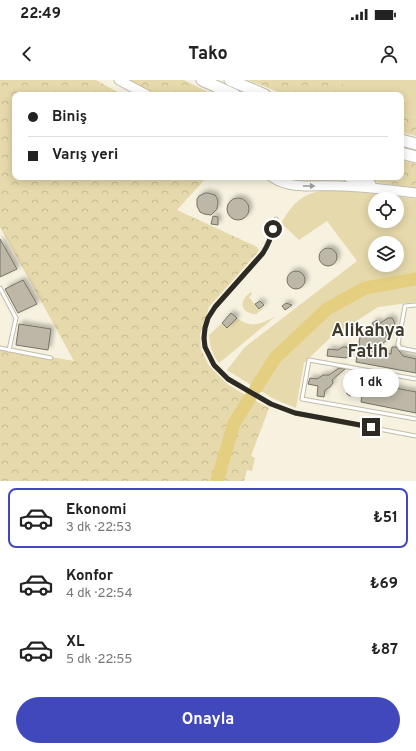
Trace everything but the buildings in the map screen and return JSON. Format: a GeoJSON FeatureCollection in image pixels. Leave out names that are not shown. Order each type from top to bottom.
{"type":"FeatureCollection","features":[{"type":"Feature","properties":{"kind":"highway"},"geometry":{"type":"LineString","coordinates":[[202,80],[228,92]]}},
{"type":"Feature","properties":{"kind":"highway"},"geometry":{"type":"LineString","coordinates":[[230,80],[258,92]]}},
{"type":"Feature","properties":{"kind":"highway"},"geometry":{"type":"LineString","coordinates":[[404,141],[416,144]]}},
{"type":"Feature","properties":{"kind":"highway"},"geometry":{"type":"LineString","coordinates":[[404,154],[416,157]]}},
{"type":"Feature","properties":{"kind":"main road"},"geometry":{"type":"LineString","coordinates":[[119,80],[141,92]]}},
{"type":"Feature","properties":{"kind":"main road"},"geometry":{"type":"LineString","coordinates":[[276,180],[296,186],[339,185],[416,193]]}},
{"type":"Feature","properties":{"kind":"main road"},"geometry":{"type":"LineString","coordinates":[[290,184],[294,183],[296,180]]}},
{"type":"Feature","properties":{"kind":"main road"},"geometry":{"type":"LineString","coordinates":[[359,180],[394,190]]}},
{"type":"Feature","properties":{"kind":"lane"},"geometry":{"type":"LineString","coordinates":[[276,219],[267,247],[263,253],[215,307],[208,318],[205,328],[205,347],[214,365],[228,379],[271,404],[295,413],[416,436]]}},
{"type":"Feature","properties":{"kind":"lane"},"geometry":{"type":"LineString","coordinates":[[0,288],[16,318],[9,350]]}},
{"type":"Feature","properties":{"kind":"lane"},"geometry":{"type":"LineString","coordinates":[[416,305],[405,306],[398,344],[400,348],[416,351]]}},
{"type":"Feature","properties":{"kind":"lane"},"geometry":{"type":"LineString","coordinates":[[0,348],[51,358]]}},
{"type":"Feature","properties":{"kind":"lane"},"geometry":{"type":"LineString","coordinates":[[416,379],[309,360],[302,399],[416,419]]}},
{"type":"Feature","properties":{"kind":"green space"},"geometry":{"type":"Polygon","coordinates":[[[0,80],[96,80],[118,92],[12,92],[12,180],[204,180],[177,210],[257,247],[259,251],[209,307],[200,335],[201,349],[209,366],[227,384],[269,408],[251,456],[255,458],[252,471],[247,470],[244,481],[0,481],[0,348],[74,361],[0,227],[0,80]]]}},
{"type":"Feature","properties":{"kind":"green space"},"geometry":{"type":"Polygon","coordinates":[[[126,80],[184,80],[208,92],[148,92],[126,80]]]}},
{"type":"Feature","properties":{"kind":"green space"},"geometry":{"type":"Polygon","coordinates":[[[248,80],[339,80],[349,92],[278,92],[248,80]]]}},
{"type":"Feature","properties":{"kind":"green space"},"geometry":{"type":"Polygon","coordinates":[[[339,80],[416,80],[416,118],[404,115],[404,92],[349,92],[339,80]]]}},
{"type":"Feature","properties":{"kind":"green space"},"geometry":{"type":"Polygon","coordinates":[[[404,115],[416,118],[416,136],[404,133],[404,115]]]}},
{"type":"Feature","properties":{"kind":"green space"},"geometry":{"type":"Polygon","coordinates":[[[404,161],[416,164],[416,188],[370,180],[404,180],[404,161]]]}},
{"type":"Feature","properties":{"kind":"green space"},"geometry":{"type":"Polygon","coordinates":[[[305,180],[339,180],[307,181],[305,180]]]}},
{"type":"Feature","properties":{"kind":"green space"},"geometry":{"type":"Polygon","coordinates":[[[330,189],[368,193],[368,228],[404,228],[404,198],[416,199],[416,302],[378,307],[330,338],[304,363],[296,408],[274,399],[227,370],[245,347],[357,261],[327,221],[299,240],[281,223],[296,203],[313,193],[330,189]]]}},
{"type":"Feature","properties":{"kind":"green space"},"geometry":{"type":"Polygon","coordinates":[[[251,292],[252,294],[249,297],[259,310],[263,308],[256,314],[246,311],[243,306],[244,299],[251,292]]]}},
{"type":"Feature","properties":{"kind":"green space"},"geometry":{"type":"Polygon","coordinates":[[[276,316],[219,363],[212,350],[209,335],[222,323],[227,328],[237,318],[247,323],[256,324],[276,316]]]}},
{"type":"Feature","properties":{"kind":"waterway"},"geometry":{"type":"LineString","coordinates":[[256,388],[275,358],[327,309],[365,288],[416,279]]}},
{"type":"Feature","properties":{"kind":"waterway"},"geometry":{"type":"LineString","coordinates":[[217,481],[234,423],[250,398]]}},
{"type":"Feature","properties":{"kind":"district","name":"Alikahya Fatih"},"geometry":{"type":"Point","coordinates":[368,341]}},
{"type":"Feature","properties":{"kind":"route"},"geometry":{"type":"LineString","coordinates":[[273,229],[267,247],[263,253],[215,307],[208,318],[205,328],[205,347],[214,365],[228,379],[271,404],[295,413],[371,427]]}}]}
